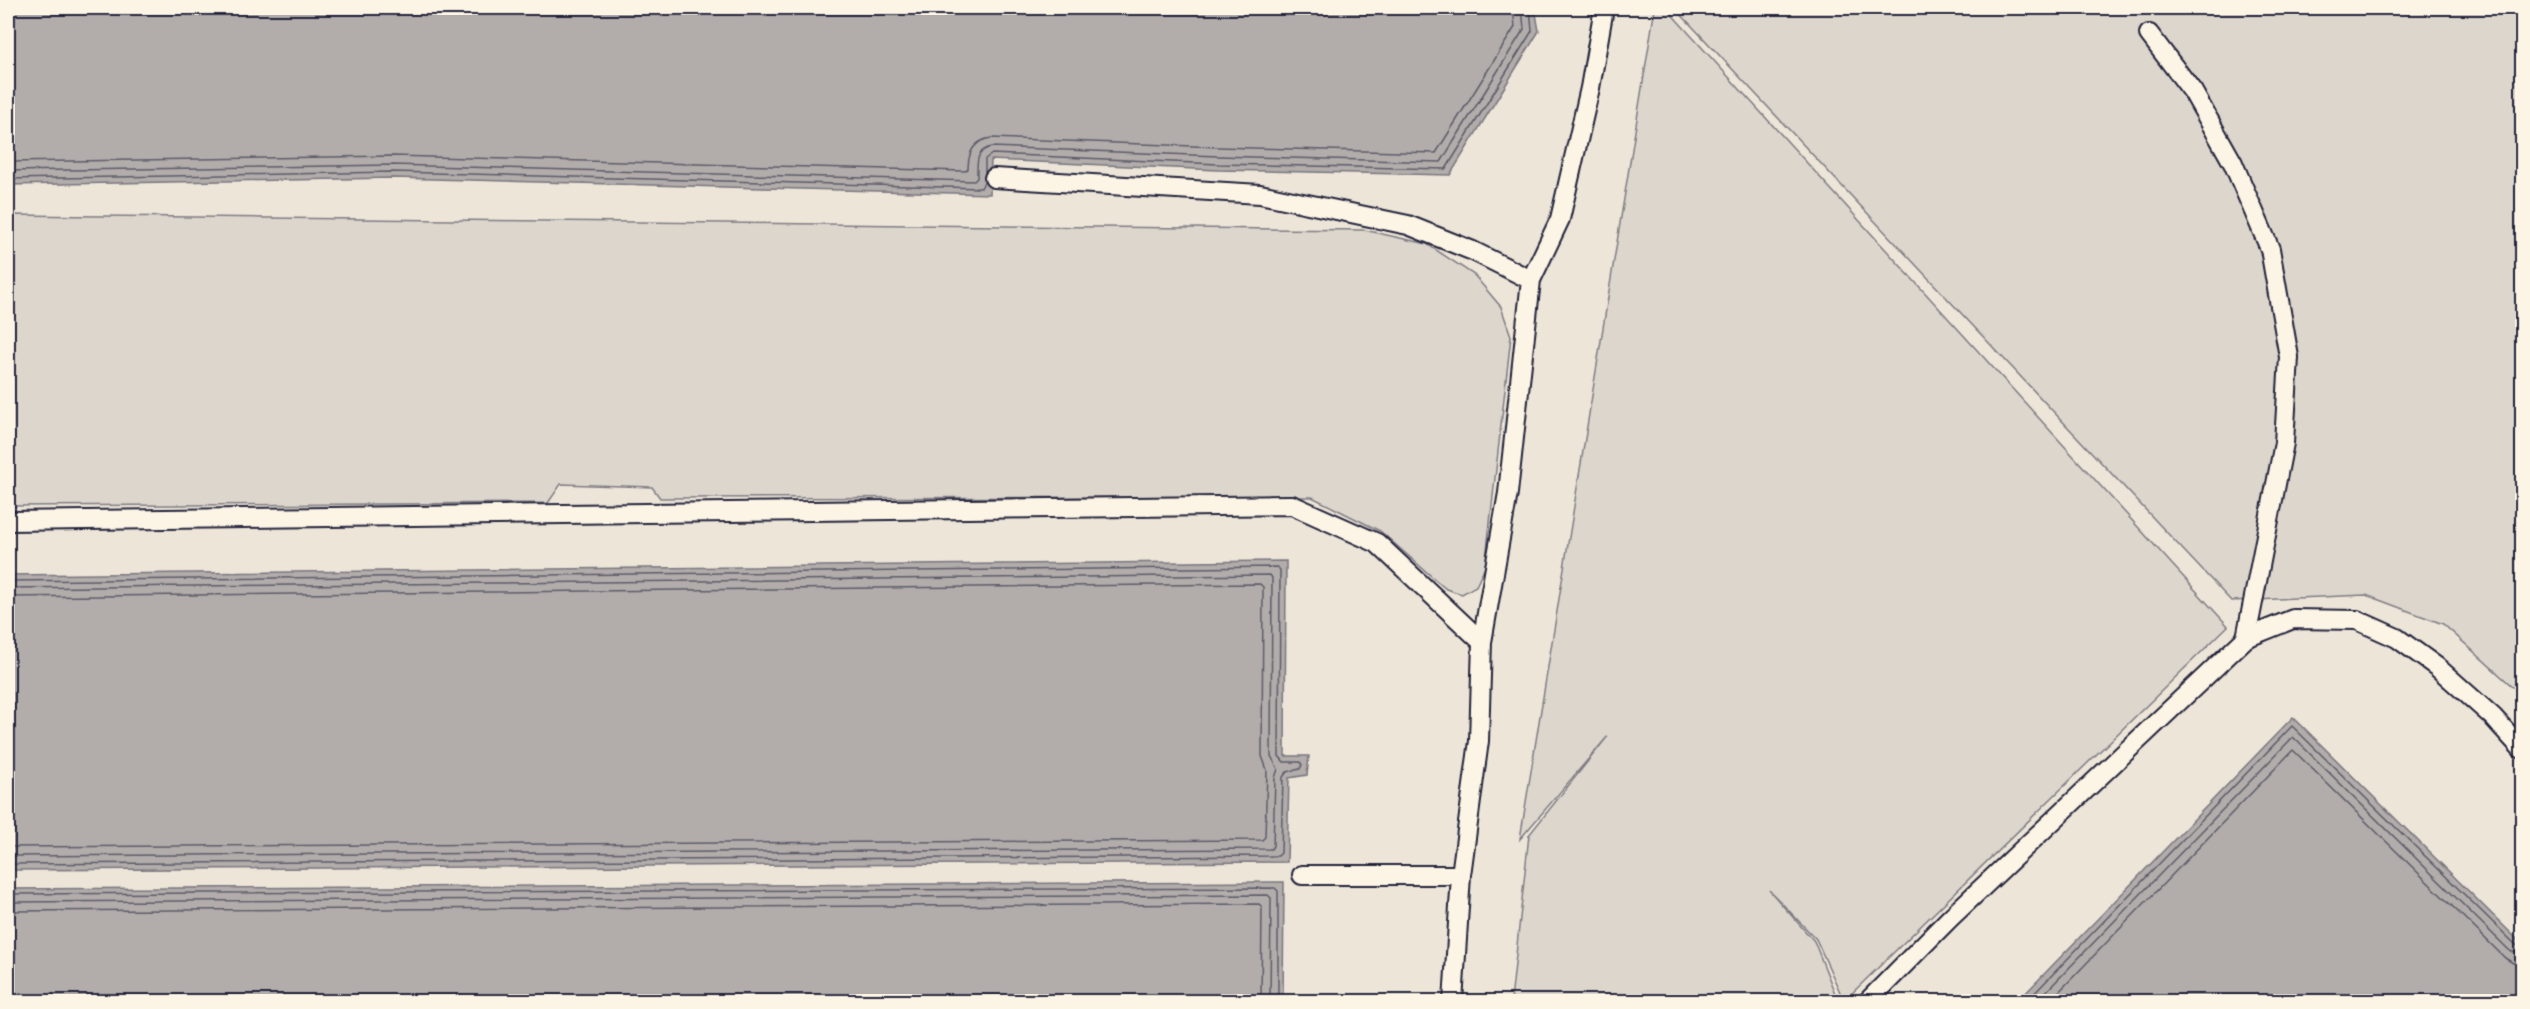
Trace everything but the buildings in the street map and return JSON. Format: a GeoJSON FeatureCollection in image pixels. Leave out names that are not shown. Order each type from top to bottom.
{"type":"FeatureCollection","features":[{"type":"Feature","properties":{"kind":"lane"},"geometry":{"type":"LineString","coordinates":[[1453,1002],[1461,875],[1479,741],[1482,642],[1508,493],[1531,280],[1560,219],[1590,88],[1604,8]]}},
{"type":"Feature","properties":{"kind":"lane"},"geometry":{"type":"LineString","coordinates":[[2149,34],[2193,92],[2234,164],[2270,249],[2289,357],[2284,443],[2246,638]]}},
{"type":"Feature","properties":{"kind":"lane"},"geometry":{"type":"LineString","coordinates":[[994,178],[1260,194],[1408,225],[1473,251],[1531,280]]}},
{"type":"Feature","properties":{"kind":"lane"},"geometry":{"type":"LineString","coordinates":[[8,521],[1292,505],[1377,543],[1482,642]]}},
{"type":"Feature","properties":{"kind":"lane"},"geometry":{"type":"LineString","coordinates":[[1867,1002],[1950,918],[2246,638],[2293,619],[2357,620],[2397,638],[2437,666],[2493,717],[2523,749]]}},
{"type":"Feature","properties":{"kind":"lane"},"geometry":{"type":"LineString","coordinates":[[1302,875],[1461,875]]}},
{"type":"Feature","properties":{"kind":"shaded area"},"geometry":{"type":"Polygon","coordinates":[[[8,8],[2517,8],[2522,15],[2522,1001],[8,1001],[8,8]]]}},
{"type":"Feature","properties":{"kind":"shaded area"},"geometry":{"type":"Polygon","coordinates":[[[1655,8],[1666,8],[2228,626],[1844,1001],[1816,939],[1769,890],[1814,941],[1838,1001],[1511,1001],[1529,835],[1608,736],[1520,839],[1655,8]]]}},
{"type":"Feature","properties":{"kind":"shaded area"},"geometry":{"type":"Polygon","coordinates":[[[1675,8],[2517,8],[2522,15],[2522,695],[2443,624],[2366,595],[2231,601],[1675,8]]]}},
{"type":"Feature","properties":{"kind":"shaded area"},"geometry":{"type":"Polygon","coordinates":[[[8,215],[1364,230],[1427,244],[1474,275],[1501,307],[1511,336],[1485,567],[1476,586],[1462,594],[1446,589],[1380,531],[1312,497],[660,498],[652,487],[561,484],[548,503],[8,506],[8,215]]]}},
{"type":"Feature","properties":{"kind":"water"},"geometry":{"type":"Polygon","coordinates":[[[8,8],[1535,8],[1539,31],[1450,175],[1218,170],[991,160],[990,194],[393,178],[8,185],[8,8]]]}},
{"type":"Feature","properties":{"kind":"water"},"geometry":{"type":"Polygon","coordinates":[[[1286,561],[1285,756],[1309,756],[1307,775],[1289,778],[1287,862],[8,870],[8,575],[1286,561]]]}},
{"type":"Feature","properties":{"kind":"water"},"geometry":{"type":"Polygon","coordinates":[[[2293,717],[2522,944],[2522,1001],[2018,1001],[2293,717]]]}},
{"type":"Feature","properties":{"kind":"water"},"geometry":{"type":"Polygon","coordinates":[[[1284,882],[1283,1001],[8,1001],[8,889],[1284,882]]]}}]}
